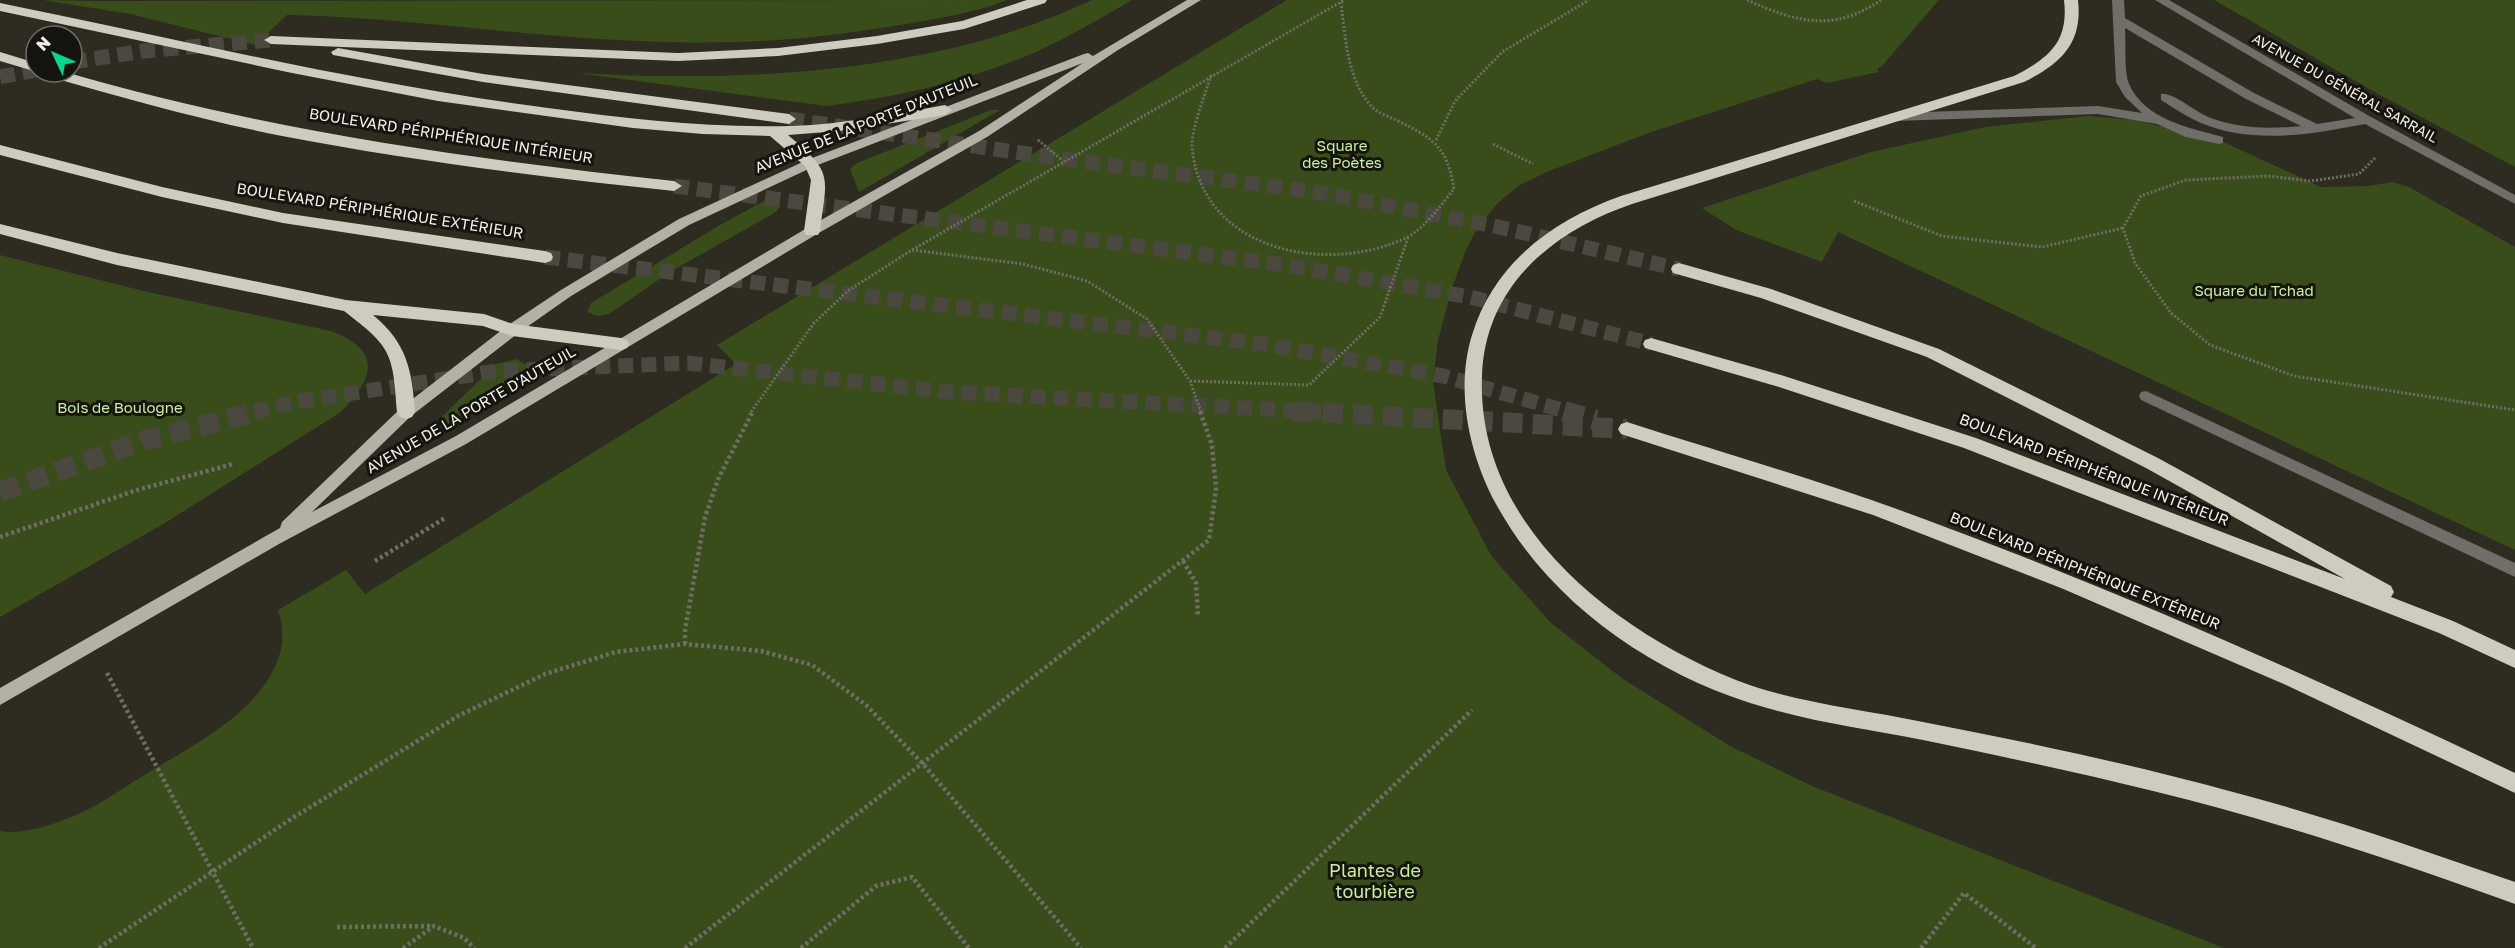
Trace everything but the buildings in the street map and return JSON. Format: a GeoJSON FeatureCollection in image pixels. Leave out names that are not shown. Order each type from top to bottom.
{"type":"FeatureCollection","features":[{"type":"Feature","properties":{"kind":"highway"},"geometry":{"type":"LineString","coordinates":[[789,118],[483,78],[271,40],[678,57],[778,52],[877,40],[964,25],[1040,0]]}},
{"type":"Feature","properties":{"kind":"highway"},"geometry":{"type":"LineString","coordinates":[[2071,0],[2073,21],[2070,34],[2057,54],[2033,71],[1982,91],[1892,117],[1600,211],[1557,232],[1509,280],[1490,307],[1481,327],[1473,372],[1480,449],[1503,503],[1532,549],[1582,598],[1612,623],[1644,644],[1725,685],[1797,706],[2022,751],[2281,813],[2515,892]]}},
{"type":"Feature","properties":{"kind":"highway"},"geometry":{"type":"LineString","coordinates":[[0,7],[384,88],[542,112],[646,124],[774,131],[830,129],[945,110]]}},
{"type":"Feature","properties":{"kind":"highway"},"geometry":{"type":"LineString","coordinates":[[0,57],[24,64]]}},
{"type":"Feature","properties":{"kind":"highway","name":"BOULEVARD PÉRIPHÉRIQUE INTÉRIEUR"},"geometry":{"type":"LineString","coordinates":[[84,82],[172,106],[319,137],[487,164],[674,186]]}},
{"type":"Feature","properties":{"kind":"highway"},"geometry":{"type":"LineString","coordinates":[[774,131],[811,163],[819,180],[812,231]]}},
{"type":"Feature","properties":{"kind":"highway","name":"BOULEVARD PÉRIPHÉRIQUE EXTÉRIEUR"},"geometry":{"type":"LineString","coordinates":[[0,150],[151,190],[283,218],[545,257]]}},
{"type":"Feature","properties":{"kind":"highway"},"geometry":{"type":"LineString","coordinates":[[0,229],[128,261],[346,306],[484,320],[512,330],[621,344]]}},
{"type":"Feature","properties":{"kind":"highway"},"geometry":{"type":"LineString","coordinates":[[1679,269],[1765,293],[1933,353],[2152,462],[2446,627]]}},
{"type":"Feature","properties":{"kind":"highway"},"geometry":{"type":"LineString","coordinates":[[346,306],[373,323],[392,345],[404,374],[406,412]]}},
{"type":"Feature","properties":{"kind":"highway","name":"BOULEVARD PÉRIPHÉRIQUE INTÉRIEUR"},"geometry":{"type":"LineString","coordinates":[[1651,344],[1781,381],[1970,443],[2446,627],[2515,659]]}},
{"type":"Feature","properties":{"kind":"highway","name":"BOULEVARD PÉRIPHÉRIQUE EXTÉRIEUR"},"geometry":{"type":"LineString","coordinates":[[1627,429],[1916,523],[2139,611],[2324,692],[2515,783]]}},
{"type":"Feature","properties":{"kind":"main road","name":"AVENUE DE LA PORTE D'AUTEUIL"},"geometry":{"type":"LineString","coordinates":[[0,697],[274,539],[460,440],[812,231],[983,134],[1114,48],[1195,0]]}},
{"type":"Feature","properties":{"kind":"main road","name":"AVENUE DE LA PORTE D'AUTEUIL"},"geometry":{"type":"LineString","coordinates":[[274,539],[406,412],[512,330],[566,293],[684,222],[811,163],[945,110],[1114,48]]}},
{"type":"Feature","properties":{"kind":"street"},"geometry":{"type":"LineString","coordinates":[[2118,0],[2121,21],[2122,82],[2128,94],[2158,120]]}},
{"type":"Feature","properties":{"kind":"street","name":"AVENUE DU GÉNÉRAL SARRAIL"},"geometry":{"type":"LineString","coordinates":[[2161,0],[2367,120],[2515,200]]}},
{"type":"Feature","properties":{"kind":"street"},"geometry":{"type":"LineString","coordinates":[[2121,21],[2250,96],[2319,130]]}},
{"type":"Feature","properties":{"kind":"street"},"geometry":{"type":"LineString","coordinates":[[2165,97],[2208,122],[2250,131],[2319,130],[2367,120]]}},
{"type":"Feature","properties":{"kind":"street"},"geometry":{"type":"LineString","coordinates":[[1892,117],[2098,110],[2158,120],[2196,137],[2219,140]]}},
{"type":"Feature","properties":{"kind":"street"},"geometry":{"type":"LineString","coordinates":[[2146,396],[2515,570]]}},
{"type":"Feature","properties":{"kind":"path"},"geometry":{"type":"LineString","coordinates":[[1436,140],[1455,100],[1502,52],[1588,0]]}},
{"type":"Feature","properties":{"kind":"path"},"geometry":{"type":"LineString","coordinates":[[1747,0],[1798,20],[1843,19],[1870,8],[1881,0]]}},
{"type":"Feature","properties":{"kind":"path"},"geometry":{"type":"LineString","coordinates":[[686,644],[685,630],[705,517],[719,477],[751,412],[813,322],[849,290],[912,250],[1211,75],[1342,1],[1348,50],[1357,86],[1374,109],[1436,140],[1451,165],[1454,189],[1437,212],[1408,237],[1359,253],[1318,256],[1275,248],[1240,229],[1209,201],[1195,167],[1192,142],[1211,75]]}},
{"type":"Feature","properties":{"kind":"path"},"geometry":{"type":"LineString","coordinates":[[1038,140],[1063,161]]}},
{"type":"Feature","properties":{"kind":"path"},"geometry":{"type":"LineString","coordinates":[[1493,144],[1533,164]]}},
{"type":"Feature","properties":{"kind":"path"},"geometry":{"type":"LineString","coordinates":[[1854,201],[1942,236],[2042,247],[2123,228],[2141,196],[2186,180],[2268,176],[2311,181],[2359,174],[2379,154]]}},
{"type":"Feature","properties":{"kind":"path"},"geometry":{"type":"LineString","coordinates":[[2123,228],[2135,263],[2171,313],[2210,345],[2294,376],[2515,410]]}},
{"type":"Feature","properties":{"kind":"path"},"geometry":{"type":"LineString","coordinates":[[1190,381],[1309,385],[1380,317],[1408,237]]}},
{"type":"Feature","properties":{"kind":"path"},"geometry":{"type":"LineString","coordinates":[[685,948],[1209,540],[1216,489],[1212,445],[1190,381],[1147,319],[1087,281],[1023,264],[912,250]]}},
{"type":"Feature","properties":{"kind":"path"},"geometry":{"type":"LineString","coordinates":[[0,537],[126,493],[233,464]]}},
{"type":"Feature","properties":{"kind":"path"},"geometry":{"type":"LineString","coordinates":[[375,561],[445,518]]}},
{"type":"Feature","properties":{"kind":"path"},"geometry":{"type":"LineString","coordinates":[[1183,561],[1196,583],[1198,616]]}},
{"type":"Feature","properties":{"kind":"path"},"geometry":{"type":"LineString","coordinates":[[92,644],[253,948]]}},
{"type":"Feature","properties":{"kind":"path"},"geometry":{"type":"LineString","coordinates":[[99,948],[291,819],[458,716],[535,678],[616,652],[686,644],[761,651],[812,666],[866,705],[922,764],[1081,948]]}},
{"type":"Feature","properties":{"kind":"path"},"geometry":{"type":"LineString","coordinates":[[1225,948],[1472,710]]}},
{"type":"Feature","properties":{"kind":"path"},"geometry":{"type":"LineString","coordinates":[[801,948],[876,886],[912,877],[969,948]]}},
{"type":"Feature","properties":{"kind":"path"},"geometry":{"type":"LineString","coordinates":[[1922,948],[1964,893],[2036,948]]}},
{"type":"Feature","properties":{"kind":"path"},"geometry":{"type":"LineString","coordinates":[[337,927],[434,926],[464,939],[474,948]]}},
{"type":"Feature","properties":{"kind":"path"},"geometry":{"type":"LineString","coordinates":[[403,948],[434,926]]}},
{"type":"Feature","properties":{"kind":"green space"},"geometry":{"type":"Polygon","coordinates":[[[43,0],[1007,0],[963,13],[888,27],[795,39],[734,42],[596,39],[375,19],[287,15],[255,45],[130,14],[43,0]]]}},
{"type":"Feature","properties":{"kind":"green space"},"geometry":{"type":"Polygon","coordinates":[[[1092,0],[1132,0],[1057,42],[981,73],[905,93],[827,106],[577,73],[707,76],[773,74],[840,68],[905,58],[970,44],[1032,25],[1092,0]]]}},
{"type":"Feature","properties":{"kind":"green space"},"geometry":{"type":"Polygon","coordinates":[[[1287,0],[1939,0],[1877,69],[1879,72],[1826,83],[1817,79],[1651,132],[1549,171],[1520,185],[1499,202],[1479,225],[1466,250],[1452,288],[1438,340],[1433,382],[1446,470],[1492,557],[1551,623],[1623,679],[1730,746],[1812,786],[2224,948],[0,948],[0,831],[18,832],[55,823],[106,800],[211,734],[245,708],[270,676],[280,652],[282,627],[278,610],[346,570],[365,594],[736,364],[717,345],[1287,0]]]}},
{"type":"Feature","properties":{"kind":"green space"},"geometry":{"type":"Polygon","coordinates":[[[2214,0],[2515,0],[2515,167],[2380,95],[2214,0]]]}},
{"type":"Feature","properties":{"kind":"green space"},"geometry":{"type":"Polygon","coordinates":[[[991,110],[1000,110],[859,192],[850,169],[857,163],[991,110]]]}},
{"type":"Feature","properties":{"kind":"green space","name":"Square du Tchad"},"geometry":{"type":"Polygon","coordinates":[[[2089,116],[2134,120],[2219,140],[2321,187],[2369,186],[2392,182],[2409,187],[2515,247],[2515,550],[1838,232],[1822,262],[1736,230],[1702,208],[1871,152],[1985,127],[2089,116]]]}},
{"type":"Feature","properties":{"kind":"green space"},"geometry":{"type":"Polygon","coordinates":[[[777,199],[780,206],[776,212],[670,272],[609,314],[597,316],[587,312],[591,303],[720,225],[766,200],[777,199]]]}},
{"type":"Feature","properties":{"kind":"green space","name":"Bois de Boulogne"},"geometry":{"type":"Polygon","coordinates":[[[0,255],[148,292],[331,331],[359,347],[366,356],[368,366],[366,376],[361,388],[341,412],[165,523],[0,617],[0,255]]]}},
{"type":"Feature","properties":{"kind":"green space"},"geometry":{"type":"Polygon","coordinates":[[[516,359],[529,366],[522,377],[430,440],[411,447],[496,364],[516,359]]]}},
{"type":"Feature","properties":{"kind":"tunnel"},"geometry":{"type":"LineString","coordinates":[[84,60],[144,51],[271,40]]}},
{"type":"Feature","properties":{"kind":"tunnel"},"geometry":{"type":"LineString","coordinates":[[0,77],[24,72]]}},
{"type":"Feature","properties":{"kind":"tunnel"},"geometry":{"type":"LineString","coordinates":[[789,119],[1049,157],[1323,193],[1499,227],[1679,269]]}},
{"type":"Feature","properties":{"kind":"tunnel"},"geometry":{"type":"LineString","coordinates":[[674,186],[1285,265],[1470,297],[1651,344]]}},
{"type":"Feature","properties":{"kind":"tunnel"},"geometry":{"type":"LineString","coordinates":[[545,257],[1263,344],[1443,376],[1569,412]]}},
{"type":"Feature","properties":{"kind":"tunnel"},"geometry":{"type":"LineString","coordinates":[[254,412],[295,402],[497,371],[688,363],[948,392],[1321,412]]}},
{"type":"Feature","properties":{"kind":"tunnel"},"geometry":{"type":"LineString","coordinates":[[0,492],[145,440],[260,411]]}},
{"type":"Feature","properties":{"kind":"tunnel"},"geometry":{"type":"LineString","coordinates":[[1293,411],[1627,429]]}},
{"type":"Feature","properties":{"kind":"tunnel"},"geometry":{"type":"LineString","coordinates":[[1564,411],[1596,420]]}},
{"type":"Feature","properties":{"kind":"park label","name":"Square des Poètes"},"geometry":{"type":"Point","coordinates":[1342,154]}},
{"type":"Feature","properties":{"kind":"park label","name":"Plantes de tourbière"},"geometry":{"type":"Point","coordinates":[1375,881]}}]}
